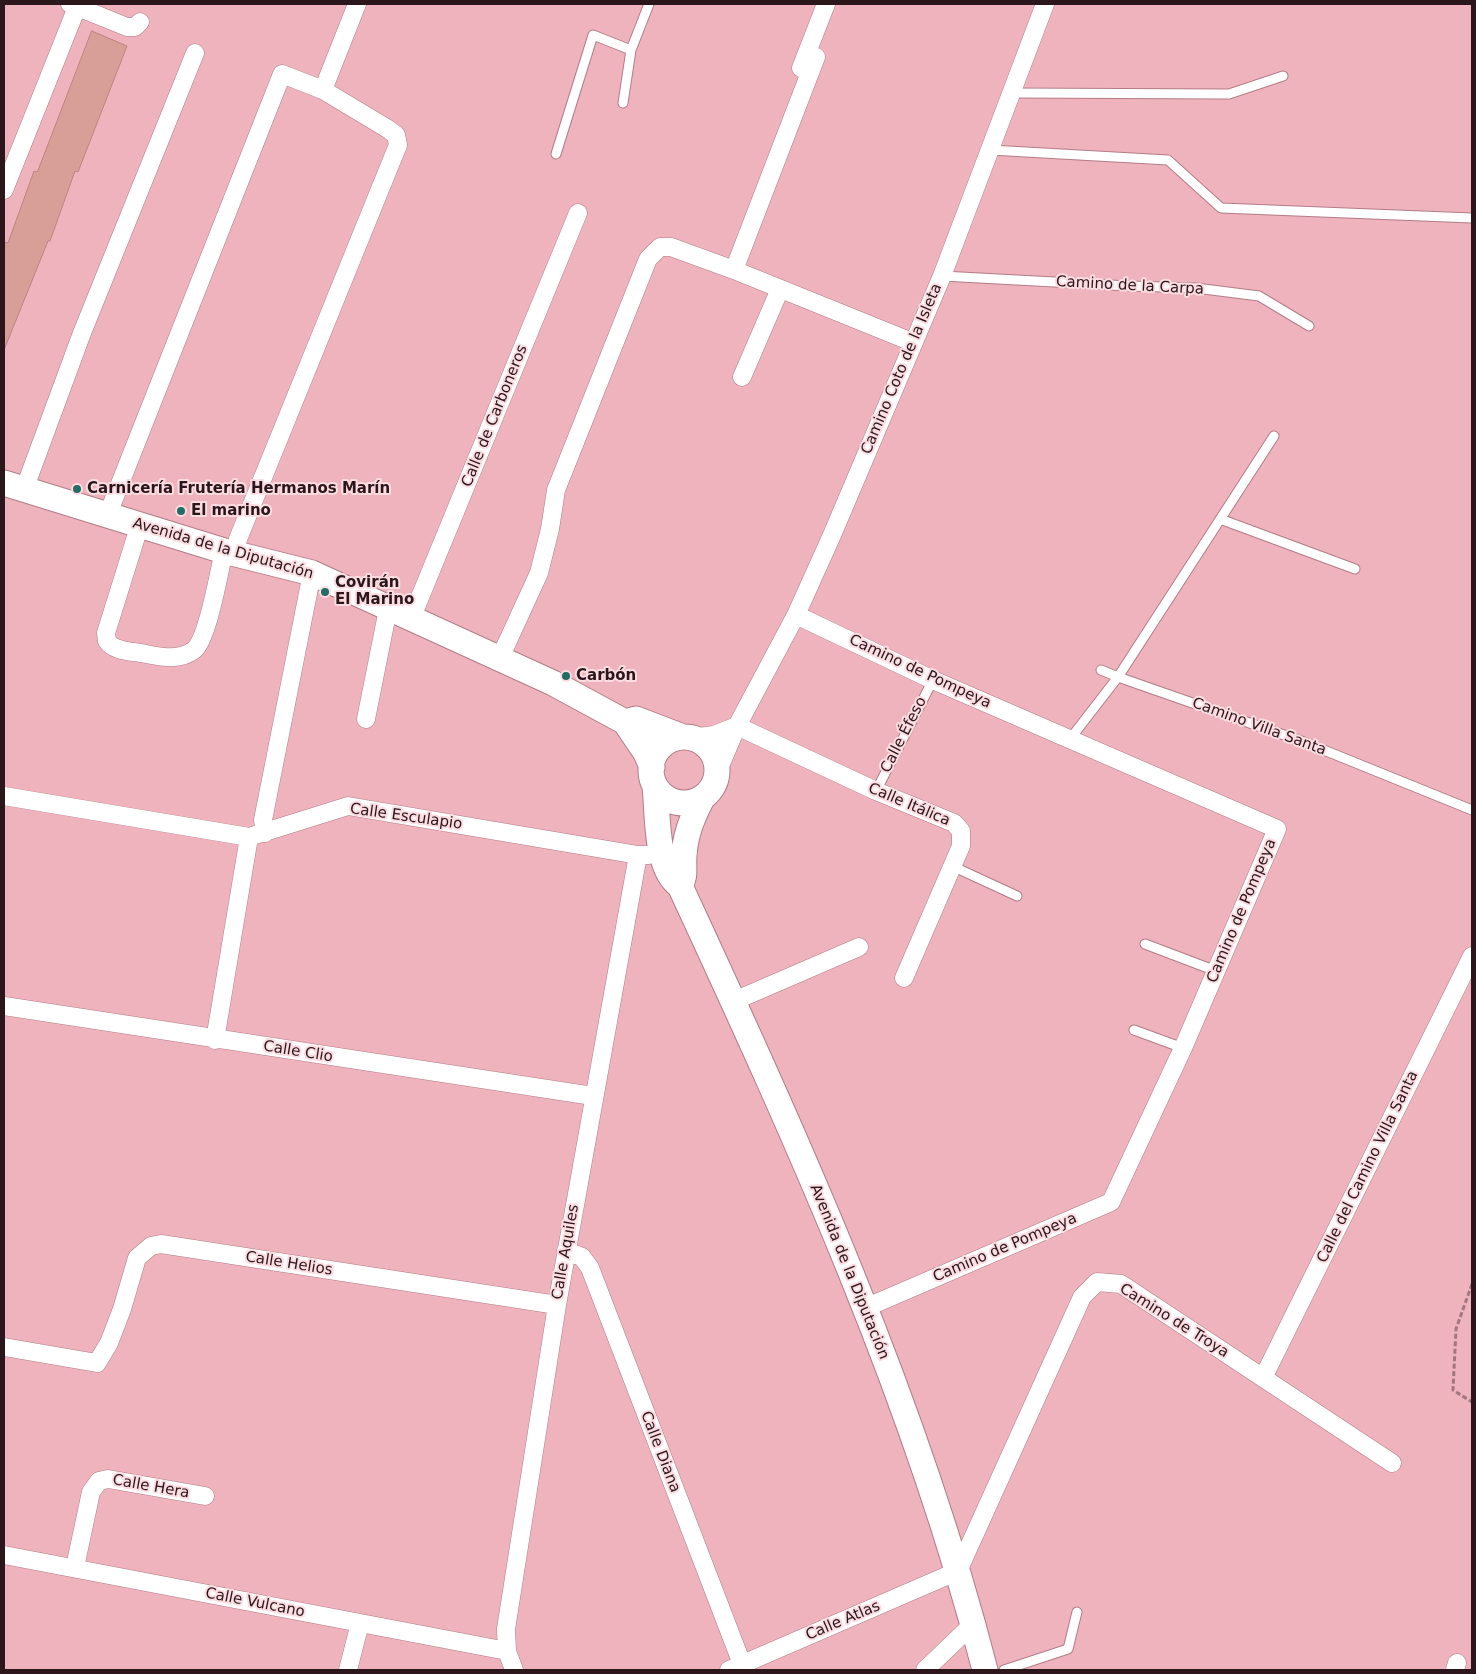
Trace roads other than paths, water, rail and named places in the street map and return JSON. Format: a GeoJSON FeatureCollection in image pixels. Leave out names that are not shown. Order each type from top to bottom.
{"type":"FeatureCollection","features":[{"type":"Feature","properties":{"kind":"street"},"geometry":{"type":"LineString","coordinates":[[325,85],[357,4]]}},
{"type":"Feature","properties":{"kind":"street"},"geometry":{"type":"LineString","coordinates":[[773,141],[826,4]]}},
{"type":"Feature","properties":{"kind":"street","name":"Camino Coto de la Isleta"},"geometry":{"type":"LineString","coordinates":[[717,773],[738,726],[796,615],[832,535],[912,342],[942,276],[1046,4]]}},
{"type":"Feature","properties":{"kind":"street"},"geometry":{"type":"LineString","coordinates":[[4,190],[74,5],[127,27],[135,26],[140,22]]}},
{"type":"Feature","properties":{"kind":"street"},"geometry":{"type":"LineString","coordinates":[[14,486],[82,333],[195,54]]}},
{"type":"Feature","properties":{"kind":"street"},"geometry":{"type":"LineString","coordinates":[[734,270],[816,57]]}},
{"type":"Feature","properties":{"kind":"street"},"geometry":{"type":"LineString","coordinates":[[108,514],[282,74],[325,85],[388,128],[397,140],[396,150],[230,553],[205,632],[195,649],[182,656],[168,658],[115,648],[107,641],[106,633],[140,524]]}},
{"type":"Feature","properties":{"kind":"street","name":"Calle de Carboneros"},"geometry":{"type":"LineString","coordinates":[[411,619],[578,213]]}},
{"type":"Feature","properties":{"kind":"street"},"geometry":{"type":"LineString","coordinates":[[500,658],[539,573],[550,529],[556,490],[651,254],[660,247],[671,247],[734,270],[912,342]]}},
{"type":"Feature","properties":{"kind":"street"},"geometry":{"type":"LineString","coordinates":[[742,377],[780,289]]}},
{"type":"Feature","properties":{"kind":"street","name":"Avenida de la Diputación"},"geometry":{"type":"LineString","coordinates":[[14,486],[230,553],[312,573],[553,683],[625,722],[646,753],[653,777],[649,852],[673,882],[680,886],[798,1142],[865,1308],[939,1512],[958,1571],[984,1670]]}},
{"type":"Feature","properties":{"kind":"street"},"geometry":{"type":"LineString","coordinates":[[215,1040],[312,573]]}},
{"type":"Feature","properties":{"kind":"street"},"geometry":{"type":"LineString","coordinates":[[366,719],[388,609]]}},
{"type":"Feature","properties":{"kind":"street","name":"Camino de Pompeya"},"geometry":{"type":"LineString","coordinates":[[796,615],[933,680],[1278,829],[1183,1048],[1111,1202],[865,1308]]}},
{"type":"Feature","properties":{"kind":"street","name":"Avenida de la Diputación"},"geometry":{"type":"LineString","coordinates":[[625,722],[636,719],[687,738]]}},
{"type":"Feature","properties":{"kind":"street"},"geometry":{"type":"LineString","coordinates":[[687,738],[708,747],[716,764],[717,773],[710,791],[703,797],[695,802],[677,802],[668,799],[653,777],[654,758],[665,744],[687,738],[714,735],[738,726]]}},
{"type":"Feature","properties":{"kind":"street","name":"Calle Itálica"},"geometry":{"type":"LineString","coordinates":[[738,726],[958,827],[963,836],[963,842],[904,978]]}},
{"type":"Feature","properties":{"kind":"street","name":"Calle Esculapio"},"geometry":{"type":"LineString","coordinates":[[4,796],[257,835],[348,806],[649,852]]}},
{"type":"Feature","properties":{"kind":"street"},"geometry":{"type":"LineString","coordinates":[[680,886],[685,878],[684,856],[693,815],[703,797]]}},
{"type":"Feature","properties":{"kind":"street"},"geometry":{"type":"LineString","coordinates":[[649,852],[688,835]]}},
{"type":"Feature","properties":{"kind":"street","name":"Calle Aquiles"},"geometry":{"type":"LineString","coordinates":[[514,1670],[507,1651],[506,1629],[566,1251],[593,1096],[649,852]]}},
{"type":"Feature","properties":{"kind":"street"},"geometry":{"type":"LineString","coordinates":[[734,1001],[859,947]]}},
{"type":"Feature","properties":{"kind":"street","name":"Calle del Camino Villa Santa"},"geometry":{"type":"LineString","coordinates":[[1263,1378],[1472,956]]}},
{"type":"Feature","properties":{"kind":"street","name":"Calle Clio"},"geometry":{"type":"LineString","coordinates":[[4,1006],[215,1040],[593,1096]]}},
{"type":"Feature","properties":{"kind":"street","name":"Calle Helios"},"geometry":{"type":"LineString","coordinates":[[4,1347],[97,1363],[109,1343],[122,1309],[137,1258],[151,1246],[161,1244],[557,1306]]}},
{"type":"Feature","properties":{"kind":"street","name":"Calle Diana"},"geometry":{"type":"LineString","coordinates":[[566,1251],[582,1257],[590,1268],[736,1667]]}},
{"type":"Feature","properties":{"kind":"street","name":"Camino de Troya"},"geometry":{"type":"LineString","coordinates":[[958,1571],[1082,1297],[1097,1282],[1121,1284],[1392,1463]]}},
{"type":"Feature","properties":{"kind":"street","name":"Calle Hera"},"geometry":{"type":"LineString","coordinates":[[76,1567],[91,1492],[99,1481],[108,1479],[205,1496]]}},
{"type":"Feature","properties":{"kind":"street","name":"Calle Vulcano"},"geometry":{"type":"LineString","coordinates":[[4,1555],[76,1567],[507,1651]]}},
{"type":"Feature","properties":{"kind":"street","name":"Calle Atlas"},"geometry":{"type":"LineString","coordinates":[[736,1667],[958,1571]]}},
{"type":"Feature","properties":{"kind":"street"},"geometry":{"type":"LineString","coordinates":[[348,1670],[360,1623]]}},
{"type":"Feature","properties":{"kind":"street"},"geometry":{"type":"LineString","coordinates":[[925,1670],[973,1624]]}},
{"type":"Feature","properties":{"kind":"lane"},"geometry":{"type":"LineString","coordinates":[[623,103],[631,50],[649,4]]}},
{"type":"Feature","properties":{"kind":"lane"},"geometry":{"type":"LineString","coordinates":[[556,154],[593,35],[631,50]]}},
{"type":"Feature","properties":{"kind":"lane"},"geometry":{"type":"LineString","coordinates":[[1012,93],[1229,94],[1283,76]]}},
{"type":"Feature","properties":{"kind":"lane"},"geometry":{"type":"LineString","coordinates":[[990,150],[1168,160],[1221,208],[1472,218]]}},
{"type":"Feature","properties":{"kind":"lane","name":"Camino de la Carpa"},"geometry":{"type":"LineString","coordinates":[[942,276],[1196,288],[1260,296],[1309,326]]}},
{"type":"Feature","properties":{"kind":"lane"},"geometry":{"type":"LineString","coordinates":[[1070,739],[1118,677],[1274,436]]}},
{"type":"Feature","properties":{"kind":"lane"},"geometry":{"type":"LineString","coordinates":[[1220,519],[1355,569]]}},
{"type":"Feature","properties":{"kind":"lane","name":"Camino Villa Santa"},"geometry":{"type":"LineString","coordinates":[[1101,670],[1304,742],[1472,810]]}},
{"type":"Feature","properties":{"kind":"lane","name":"Calle Éfeso"},"geometry":{"type":"LineString","coordinates":[[876,791],[933,680]]}},
{"type":"Feature","properties":{"kind":"lane"},"geometry":{"type":"LineString","coordinates":[[952,866],[1017,896]]}},
{"type":"Feature","properties":{"kind":"lane"},"geometry":{"type":"LineString","coordinates":[[1144,944],[1216,971]]}},
{"type":"Feature","properties":{"kind":"lane"},"geometry":{"type":"LineString","coordinates":[[1134,1030],[1183,1048]]}},
{"type":"Feature","properties":{"kind":"lane"},"geometry":{"type":"LineString","coordinates":[[1004,1670],[1068,1649],[1077,1612]]}},
{"type":"Feature","properties":{"kind":"place","name":"Carnicería Frutería Hermanos Marín"},"geometry":{"type":"Point","coordinates":[77,489]}},
{"type":"Feature","properties":{"kind":"place","name":"El marino"},"geometry":{"type":"Point","coordinates":[181,511]}},
{"type":"Feature","properties":{"kind":"place","name":"Covirán El Marino"},"geometry":{"type":"Point","coordinates":[325,592]}},
{"type":"Feature","properties":{"kind":"place","name":"Carbón"},"geometry":{"type":"Point","coordinates":[566,676]}}]}
